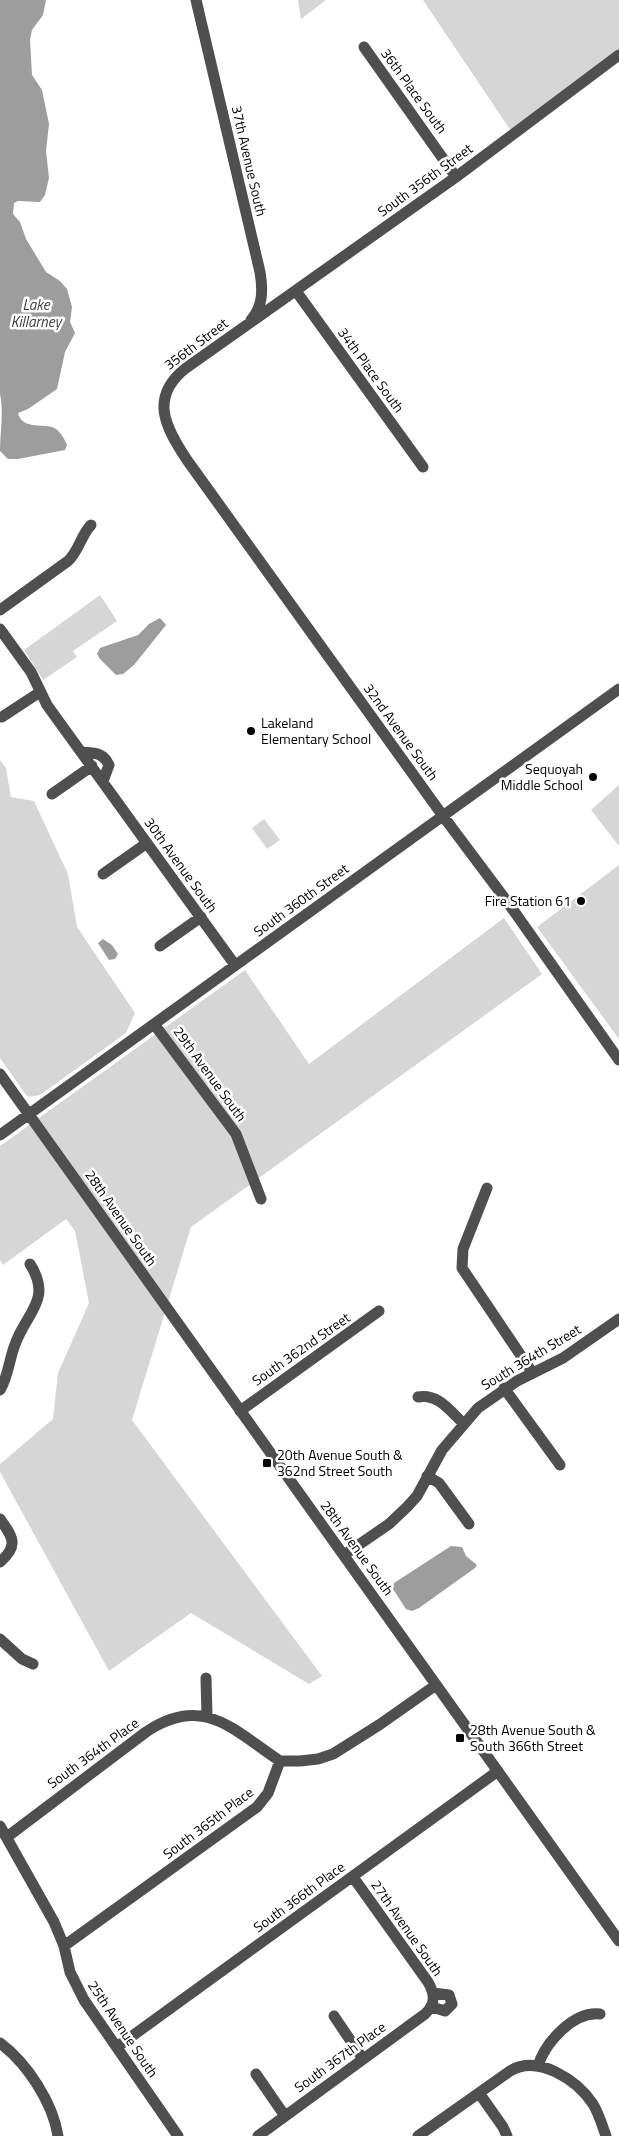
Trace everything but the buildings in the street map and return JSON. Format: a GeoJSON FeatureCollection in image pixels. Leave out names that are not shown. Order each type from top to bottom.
{"type":"FeatureCollection","features":[{"type":"Feature","properties":{"kind":"street","name":"37th Avenue South"},"geometry":{"type":"LineString","coordinates":[[196,0],[261,278],[260,302],[254,317],[246,326]]}},
{"type":"Feature","properties":{"kind":"street","name":"36th Place South"},"geometry":{"type":"LineString","coordinates":[[364,48],[456,177]]}},
{"type":"Feature","properties":{"kind":"street","name":"South 356th Street"},"geometry":{"type":"LineString","coordinates":[[246,326],[456,177],[619,55]]}},
{"type":"Feature","properties":{"kind":"street","name":"34th Place South"},"geometry":{"type":"LineString","coordinates":[[296,291],[422,467]]}},
{"type":"Feature","properties":{"kind":"street","name":"356th Street"},"geometry":{"type":"LineString","coordinates":[[166,418],[165,392],[172,380],[246,326]]}},
{"type":"Feature","properties":{"kind":"street","name":"32nd Avenue South"},"geometry":{"type":"LineString","coordinates":[[166,418],[172,434],[187,460],[443,816],[506,900],[619,1060]]}},
{"type":"Feature","properties":{"kind":"street"},"geometry":{"type":"LineString","coordinates":[[0,610],[68,561],[75,554],[82,537],[92,526]]}},
{"type":"Feature","properties":{"kind":"street","name":"30th Avenue South"},"geometry":{"type":"LineString","coordinates":[[0,629],[31,672],[47,705],[235,965]]}},
{"type":"Feature","properties":{"kind":"street","name":"South 360th Street"},"geometry":{"type":"LineString","coordinates":[[0,1135],[619,690]]}},
{"type":"Feature","properties":{"kind":"street"},"geometry":{"type":"LineString","coordinates":[[2,718],[40,692]]}},
{"type":"Feature","properties":{"kind":"street"},"geometry":{"type":"LineString","coordinates":[[81,752],[101,754],[106,759],[109,765],[103,782]]}},
{"type":"Feature","properties":{"kind":"street"},"geometry":{"type":"LineString","coordinates":[[52,794],[92,766]]}},
{"type":"Feature","properties":{"kind":"street"},"geometry":{"type":"LineString","coordinates":[[103,874],[147,843]]}},
{"type":"Feature","properties":{"kind":"street"},"geometry":{"type":"LineString","coordinates":[[160,946],[201,917]]}},
{"type":"Feature","properties":{"kind":"street","name":"29th Avenue South"},"geometry":{"type":"LineString","coordinates":[[154,1024],[236,1134],[261,1199]]}},
{"type":"Feature","properties":{"kind":"street","name":"28th Avenue South"},"geometry":{"type":"LineString","coordinates":[[0,1074],[436,1685],[618,1936]]}},
{"type":"Feature","properties":{"kind":"street"},"geometry":{"type":"LineString","coordinates":[[487,1188],[463,1250],[462,1268],[532,1372]]}},
{"type":"Feature","properties":{"kind":"street"},"geometry":{"type":"LineString","coordinates":[[0,1390],[8,1373],[16,1341],[38,1301],[39,1283],[30,1264]]}},
{"type":"Feature","properties":{"kind":"street","name":"South 362nd Street"},"geometry":{"type":"LineString","coordinates":[[240,1411],[379,1311]]}},
{"type":"Feature","properties":{"kind":"street","name":"South 364th Street"},"geometry":{"type":"LineString","coordinates":[[344,1556],[399,1516],[417,1496],[442,1450],[478,1408],[504,1388],[532,1372],[563,1358],[619,1319]]}},
{"type":"Feature","properties":{"kind":"street"},"geometry":{"type":"LineString","coordinates":[[504,1388],[560,1465]]}},
{"type":"Feature","properties":{"kind":"street"},"geometry":{"type":"LineString","coordinates":[[418,1397],[435,1398],[464,1423]]}},
{"type":"Feature","properties":{"kind":"street"},"geometry":{"type":"LineString","coordinates":[[427,1476],[439,1483],[469,1524]]}},
{"type":"Feature","properties":{"kind":"street"},"geometry":{"type":"LineString","coordinates":[[0,1519],[9,1534],[12,1544],[9,1554],[2,1561]]}},
{"type":"Feature","properties":{"kind":"street"},"geometry":{"type":"LineString","coordinates":[[0,1638],[22,1659],[33,1664]]}},
{"type":"Feature","properties":{"kind":"street"},"geometry":{"type":"LineString","coordinates":[[206,1678],[207,1716],[234,1730],[280,1760],[300,1761],[318,1759],[333,1754],[379,1725],[436,1685]]}},
{"type":"Feature","properties":{"kind":"street","name":"South 364th Place"},"geometry":{"type":"LineString","coordinates":[[7,1836],[156,1726],[179,1715],[195,1714],[207,1716]]}},
{"type":"Feature","properties":{"kind":"street","name":"South 365th Place"},"geometry":{"type":"LineString","coordinates":[[64,1946],[256,1807],[268,1793],[280,1760]]}},
{"type":"Feature","properties":{"kind":"street","name":"South 366th Place"},"geometry":{"type":"LineString","coordinates":[[117,2047],[498,1771]]}},
{"type":"Feature","properties":{"kind":"street","name":"25th Avenue South"},"geometry":{"type":"LineString","coordinates":[[0,1826],[47,1907],[64,1946],[75,1985],[178,2136]]}},
{"type":"Feature","properties":{"kind":"street","name":"27th Avenue South"},"geometry":{"type":"LineString","coordinates":[[353,1877],[424,1977],[433,1999]]}},
{"type":"Feature","properties":{"kind":"street","name":"South 367th Place"},"geometry":{"type":"LineString","coordinates":[[258,2136],[425,2014],[433,1999]]}},
{"type":"Feature","properties":{"kind":"street"},"geometry":{"type":"LineString","coordinates":[[538,2066],[546,2047],[558,2033],[584,2015],[600,2014]]}},
{"type":"Feature","properties":{"kind":"street"},"geometry":{"type":"LineString","coordinates":[[334,2016],[363,2058]]}},
{"type":"Feature","properties":{"kind":"street"},"geometry":{"type":"LineString","coordinates":[[0,2044],[16,2058],[44,2096],[53,2113],[58,2136]]}},
{"type":"Feature","properties":{"kind":"street"},"geometry":{"type":"LineString","coordinates":[[418,2136],[517,2067],[528,2065],[538,2066],[571,2081],[587,2096],[598,2113],[606,2136]]}},
{"type":"Feature","properties":{"kind":"street"},"geometry":{"type":"LineString","coordinates":[[256,2074],[285,2116]]}},
{"type":"Feature","properties":{"kind":"street"},"geometry":{"type":"LineString","coordinates":[[479,2093],[507,2136]]}},
{"type":"Feature","properties":{"kind":"shaded area"},"geometry":{"type":"Polygon","coordinates":[[[298,0],[326,0],[301,19],[298,0]]]}},
{"type":"Feature","properties":{"kind":"shaded area"},"geometry":{"type":"Polygon","coordinates":[[[423,0],[619,0],[619,59],[513,134],[423,0]]]}},
{"type":"Feature","properties":{"kind":"shaded area"},"geometry":{"type":"Polygon","coordinates":[[[100,595],[117,621],[73,651],[77,657],[43,680],[24,650],[100,595]]]}},
{"type":"Feature","properties":{"kind":"shaded area"},"geometry":{"type":"Polygon","coordinates":[[[0,760],[6,768],[11,797],[34,801],[68,874],[77,927],[135,1013],[126,1033],[40,1095],[30,1097],[26,1095],[0,1058],[0,760]]]}},
{"type":"Feature","properties":{"kind":"shaded area"},"geometry":{"type":"Polygon","coordinates":[[[619,785],[619,846],[591,810],[619,785]]]}},
{"type":"Feature","properties":{"kind":"shaded area"},"geometry":{"type":"Polygon","coordinates":[[[264,819],[280,840],[267,849],[252,828],[264,819]]]}},
{"type":"Feature","properties":{"kind":"shaded area"},"geometry":{"type":"Polygon","coordinates":[[[619,865],[619,1039],[537,927],[619,865]]]}},
{"type":"Feature","properties":{"kind":"shaded area"},"geometry":{"type":"Polygon","coordinates":[[[504,918],[542,974],[191,1227],[132,1420],[322,1676],[309,1684],[191,1613],[109,1671],[0,1472],[0,1464],[53,1419],[58,1373],[89,1303],[75,1231],[66,1219],[3,1265],[0,1260],[0,1146],[245,970],[309,1064],[504,918]]]}},
{"type":"Feature","properties":{"kind":"water","name":"Lake Killarney"},"geometry":{"type":"Polygon","coordinates":[[[0,0],[46,0],[43,15],[32,30],[30,40],[32,75],[42,90],[49,124],[46,151],[49,178],[45,195],[40,202],[18,201],[14,203],[13,214],[20,222],[26,239],[46,272],[60,281],[67,289],[72,307],[70,322],[75,333],[65,352],[57,389],[28,409],[18,413],[23,422],[52,427],[57,430],[67,445],[65,450],[18,459],[8,459],[0,451],[2,415],[0,394],[0,0]]]}},
{"type":"Feature","properties":{"kind":"water"},"geometry":{"type":"Polygon","coordinates":[[[160,618],[166,625],[134,665],[123,674],[116,675],[100,659],[97,654],[100,648],[138,635],[149,624],[160,618]]]}},
{"type":"Feature","properties":{"kind":"water"},"geometry":{"type":"Polygon","coordinates":[[[103,939],[112,945],[118,954],[115,959],[109,960],[98,943],[103,939]]]}},
{"type":"Feature","properties":{"kind":"water"},"geometry":{"type":"Polygon","coordinates":[[[451,1546],[462,1547],[466,1556],[477,1565],[475,1568],[419,1608],[412,1611],[406,1609],[393,1589],[394,1583],[451,1546]]]}},
{"type":"Feature","properties":{"kind":"place","name":"Lakeland Elementary School"},"geometry":{"type":"Point","coordinates":[251,731]}},
{"type":"Feature","properties":{"kind":"place","name":"Sequoyah Middle School"},"geometry":{"type":"Point","coordinates":[593,777]}},
{"type":"Feature","properties":{"kind":"place","name":"Fire Station 61"},"geometry":{"type":"Point","coordinates":[581,901]}},
{"type":"Feature","properties":{"kind":"place","name":"20th Avenue South & 362nd Street South"},"geometry":{"type":"Point","coordinates":[267,1463]}},
{"type":"Feature","properties":{"kind":"place","name":"28th Avenue South & South 366th Street"},"geometry":{"type":"Point","coordinates":[460,1738]}}]}
